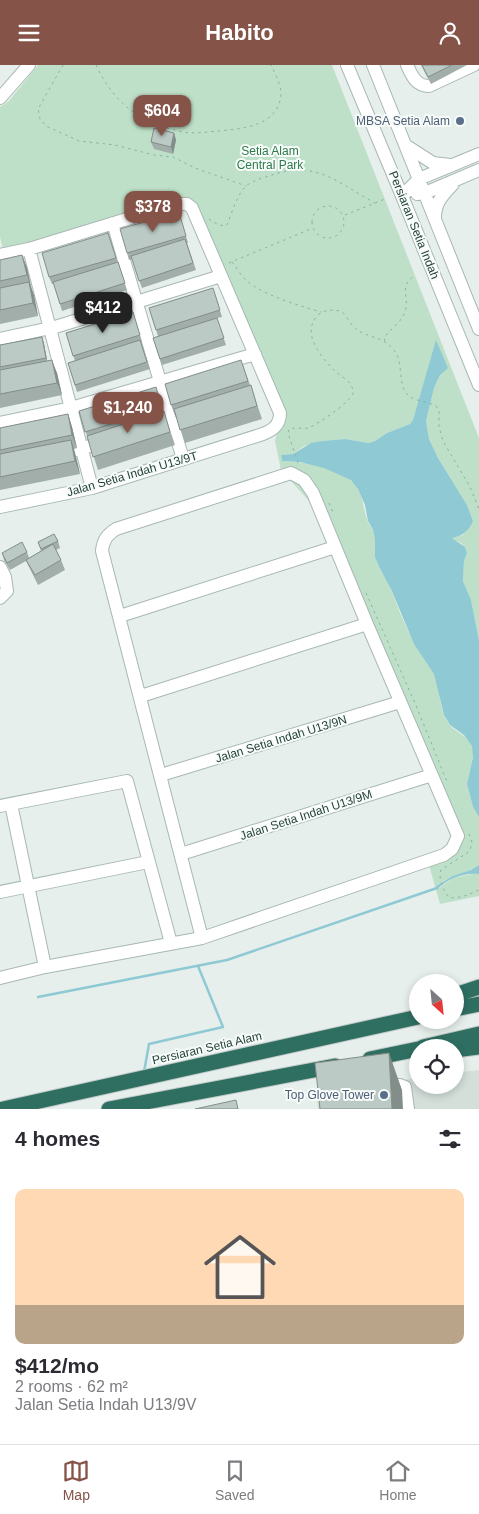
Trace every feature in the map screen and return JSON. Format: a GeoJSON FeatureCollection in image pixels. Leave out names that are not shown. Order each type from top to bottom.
{"type":"FeatureCollection","features":[{"type":"Feature","properties":{"kind":"highway"},"geometry":{"type":"LineString","coordinates":[[464,992],[479,987]]}},
{"type":"Feature","properties":{"kind":"highway"},"geometry":{"type":"LineString","coordinates":[[464,1007],[479,1004]]}},
{"type":"Feature","properties":{"kind":"highway"},"geometry":{"type":"LineString","coordinates":[[309,1041],[409,1009]]}},
{"type":"Feature","properties":{"kind":"highway","name":"Persiaran Setia Alam"},"geometry":{"type":"LineString","coordinates":[[2,1109],[409,1019]]}},
{"type":"Feature","properties":{"kind":"highway"},"geometry":{"type":"LineString","coordinates":[[460,1039],[479,1035]]}},
{"type":"Feature","properties":{"kind":"highway"},"geometry":{"type":"LineString","coordinates":[[464,1049],[479,1047]]}},
{"type":"Feature","properties":{"kind":"highway"},"geometry":{"type":"LineString","coordinates":[[143,1109],[353,1065],[409,1051]]}},
{"type":"Feature","properties":{"kind":"highway"},"geometry":{"type":"LineString","coordinates":[[392,1055],[409,1054]]}},
{"type":"Feature","properties":{"kind":"highway"},"geometry":{"type":"LineString","coordinates":[[109,1109],[353,1065]]}},
{"type":"Feature","properties":{"kind":"street"},"geometry":{"type":"LineString","coordinates":[[0,98],[29,65]]}},
{"type":"Feature","properties":{"kind":"street","name":"Persiaran Setia Indah"},"geometry":{"type":"LineString","coordinates":[[346,65],[479,385]]}},
{"type":"Feature","properties":{"kind":"street","name":"Persiaran Setia Indah"},"geometry":{"type":"LineString","coordinates":[[373,65],[479,329]]}},
{"type":"Feature","properties":{"kind":"street"},"geometry":{"type":"LineString","coordinates":[[407,65],[417,82],[422,86],[430,86],[474,65]]}},
{"type":"Feature","properties":{"kind":"street"},"geometry":{"type":"LineString","coordinates":[[406,145],[432,163],[452,165]]}},
{"type":"Feature","properties":{"kind":"street"},"geometry":{"type":"LineString","coordinates":[[402,196],[419,179],[479,154]]}},
{"type":"Feature","properties":{"kind":"street"},"geometry":{"type":"LineString","coordinates":[[402,196],[425,193],[479,171]]}},
{"type":"Feature","properties":{"kind":"street"},"geometry":{"type":"LineString","coordinates":[[436,219],[435,207],[441,197],[458,179]]}},
{"type":"Feature","properties":{"kind":"street"},"geometry":{"type":"LineString","coordinates":[[0,255],[29,249],[176,204],[187,204],[192,208],[255,354],[71,408],[0,423]]}},
{"type":"Feature","properties":{"kind":"street"},"geometry":{"type":"LineString","coordinates":[[113,223],[183,459]]}},
{"type":"Feature","properties":{"kind":"street"},"geometry":{"type":"LineString","coordinates":[[29,249],[92,488]]}},
{"type":"Feature","properties":{"kind":"street"},"geometry":{"type":"LineString","coordinates":[[0,339],[50,329],[136,302],[219,272]]}},
{"type":"Feature","properties":{"kind":"street","name":"Jalan Setia Indah U13/9T"},"geometry":{"type":"LineString","coordinates":[[0,507],[92,488],[272,430],[280,420],[280,413],[255,354]]}},
{"type":"Feature","properties":{"kind":"street"},"geometry":{"type":"LineString","coordinates":[[136,433],[200,413]]}},
{"type":"Feature","properties":{"kind":"street"},"geometry":{"type":"LineString","coordinates":[[48,457],[117,438]]}},
{"type":"Feature","properties":{"kind":"street"},"geometry":{"type":"LineString","coordinates":[[0,978],[45,967],[202,938],[435,858],[452,849],[458,836],[367,625],[313,493],[304,480],[292,473],[116,529],[108,534],[103,543],[102,551],[202,938]]}},
{"type":"Feature","properties":{"kind":"street"},"geometry":{"type":"LineString","coordinates":[[120,616],[335,547]]}},
{"type":"Feature","properties":{"kind":"street"},"geometry":{"type":"LineString","coordinates":[[0,567],[5,577],[7,591],[0,598]]}},
{"type":"Feature","properties":{"kind":"street"},"geometry":{"type":"LineString","coordinates":[[141,696],[367,625]]}},
{"type":"Feature","properties":{"kind":"street","name":"Jalan Setia Indah U13/9N"},"geometry":{"type":"LineString","coordinates":[[161,775],[400,702]]}},
{"type":"Feature","properties":{"kind":"street","name":"Jalan Setia Indah U13/9M"},"geometry":{"type":"LineString","coordinates":[[181,854],[432,775]]}},
{"type":"Feature","properties":{"kind":"street"},"geometry":{"type":"LineString","coordinates":[[45,967],[28,886],[6,805],[127,781],[171,943]]}},
{"type":"Feature","properties":{"kind":"street"},"geometry":{"type":"LineString","coordinates":[[0,892],[148,862]]}},
{"type":"Feature","properties":{"kind":"street"},"geometry":{"type":"LineString","coordinates":[[374,1088],[403,1085],[406,1089],[408,1109]]}},
{"type":"Feature","properties":{"kind":"path"},"geometry":{"type":"LineString","coordinates":[[63,65],[38,109],[40,119],[52,130],[78,141],[115,145],[154,155],[173,157],[195,168],[246,186]]}},
{"type":"Feature","properties":{"kind":"path"},"geometry":{"type":"LineString","coordinates":[[96,65],[107,86],[132,111],[144,119],[185,132],[199,133],[248,128],[261,123],[272,115],[279,103],[281,93],[271,65]]}},
{"type":"Feature","properties":{"kind":"path"},"geometry":{"type":"LineString","coordinates":[[205,217],[217,224],[227,225],[246,186],[276,173],[301,169],[313,170],[375,203]]}},
{"type":"Feature","properties":{"kind":"path"},"geometry":{"type":"LineString","coordinates":[[344,216],[386,199]]}},
{"type":"Feature","properties":{"kind":"path"},"geometry":{"type":"LineString","coordinates":[[331,205],[339,209],[344,216],[345,224],[341,232],[334,237],[326,238],[318,235],[313,228],[312,219],[315,212],[322,206],[331,205]]}},
{"type":"Feature","properties":{"kind":"path"},"geometry":{"type":"LineString","coordinates":[[219,272],[232,262],[313,228]]}},
{"type":"Feature","properties":{"kind":"path"},"geometry":{"type":"LineString","coordinates":[[232,262],[246,280],[255,287],[321,313]]}},
{"type":"Feature","properties":{"kind":"path"},"geometry":{"type":"LineString","coordinates":[[386,342],[384,338],[404,314],[406,285],[416,275]]}},
{"type":"Feature","properties":{"kind":"path"},"geometry":{"type":"LineString","coordinates":[[298,466],[288,433],[290,429],[297,427],[306,429],[313,426],[348,402],[353,395],[353,387],[332,368],[318,350],[310,331],[312,323],[321,313],[326,310],[341,311],[355,328],[386,342],[396,352],[405,391],[409,396],[434,405],[439,411],[439,427],[443,441],[470,487],[479,509]]}},
{"type":"Feature","properties":{"kind":"path"},"geometry":{"type":"LineString","coordinates":[[439,875],[444,892],[450,898],[479,891]]}},
{"type":"Feature","properties":{"kind":"shaded area"},"geometry":{"type":"Polygon","coordinates":[[[479,1070],[479,1109],[318,1109],[316,1092],[409,1079],[409,1094],[464,1094],[464,1072],[479,1070]]]}},
{"type":"Feature","properties":{"kind":"green space","name":"Setia Alam Central Park"},"geometry":{"type":"Polygon","coordinates":[[[38,65],[332,65],[479,438],[479,640],[471,600],[463,581],[464,561],[467,553],[461,543],[451,538],[463,535],[473,521],[467,505],[438,458],[429,439],[426,421],[434,388],[440,375],[437,341],[413,420],[410,424],[387,433],[369,443],[345,439],[322,441],[304,446],[293,454],[281,455],[282,461],[309,464],[336,471],[351,480],[358,489],[366,517],[373,530],[378,565],[390,586],[412,639],[434,673],[444,715],[453,729],[469,741],[474,751],[467,784],[473,807],[479,817],[479,865],[436,886],[437,889],[454,878],[476,873],[479,874],[479,896],[440,904],[429,865],[455,852],[463,836],[328,522],[281,470],[275,441],[279,426],[186,202],[4,253],[0,237],[0,107],[9,101],[38,65]]]}},
{"type":"Feature","properties":{"kind":"water"},"geometry":{"type":"Polygon","coordinates":[[[436,340],[448,368],[440,375],[434,388],[426,421],[429,439],[438,458],[467,505],[473,521],[465,533],[452,538],[465,547],[467,553],[464,561],[463,581],[471,600],[479,640],[479,817],[473,807],[467,784],[473,757],[472,746],[464,735],[450,725],[444,715],[434,674],[414,644],[391,589],[375,557],[373,530],[368,521],[365,505],[358,489],[351,480],[324,468],[300,462],[282,461],[281,455],[293,454],[311,443],[322,441],[345,439],[369,443],[387,433],[410,424],[413,420],[436,340]]]}},
{"type":"Feature","properties":{"kind":"water"},"geometry":{"type":"Polygon","coordinates":[[[479,865],[479,874],[456,877],[437,889],[436,886],[453,876],[479,865]]]}},
{"type":"Feature","properties":{"kind":"building"},"geometry":{"type":"Polygon","coordinates":[[[422,65],[452,65],[428,77],[422,65]]]}},
{"type":"Feature","properties":{"kind":"building"},"geometry":{"type":"Polygon","coordinates":[[[154,128],[174,133],[171,147],[151,142],[154,128]]]}},
{"type":"Feature","properties":{"kind":"building"},"geometry":{"type":"Polygon","coordinates":[[[179,212],[186,236],[127,253],[120,229],[179,212]]]}},
{"type":"Feature","properties":{"kind":"building"},"geometry":{"type":"Polygon","coordinates":[[[108,233],[116,258],[49,277],[42,253],[108,233]]]}},
{"type":"Feature","properties":{"kind":"building"},"geometry":{"type":"Polygon","coordinates":[[[185,239],[193,263],[139,281],[131,256],[185,239]]]}},
{"type":"Feature","properties":{"kind":"building"},"geometry":{"type":"Polygon","coordinates":[[[22,255],[27,275],[0,281],[0,260],[22,255]]]}},
{"type":"Feature","properties":{"kind":"building"},"geometry":{"type":"Polygon","coordinates":[[[118,262],[125,283],[60,304],[53,282],[118,262]]]}},
{"type":"Feature","properties":{"kind":"building"},"geometry":{"type":"Polygon","coordinates":[[[29,282],[33,303],[0,310],[0,288],[29,282]]]}},
{"type":"Feature","properties":{"kind":"building"},"geometry":{"type":"Polygon","coordinates":[[[213,288],[220,310],[156,330],[149,308],[213,288]]]}},
{"type":"Feature","properties":{"kind":"building"},"geometry":{"type":"Polygon","coordinates":[[[133,312],[140,335],[73,356],[66,333],[133,312]]]}},
{"type":"Feature","properties":{"kind":"building"},"geometry":{"type":"Polygon","coordinates":[[[217,318],[224,338],[160,359],[153,338],[217,318]]]}},
{"type":"Feature","properties":{"kind":"building"},"geometry":{"type":"Polygon","coordinates":[[[42,337],[46,358],[0,367],[0,345],[42,337]]]}},
{"type":"Feature","properties":{"kind":"building"},"geometry":{"type":"Polygon","coordinates":[[[140,340],[147,362],[75,385],[68,363],[140,340]]]}},
{"type":"Feature","properties":{"kind":"building"},"geometry":{"type":"Polygon","coordinates":[[[52,360],[57,383],[0,394],[0,370],[52,360]]]}},
{"type":"Feature","properties":{"kind":"building"},"geometry":{"type":"Polygon","coordinates":[[[241,360],[248,381],[171,405],[165,384],[241,360]]]}},
{"type":"Feature","properties":{"kind":"building"},"geometry":{"type":"Polygon","coordinates":[[[251,385],[257,406],[180,430],[174,409],[251,385]]]}},
{"type":"Feature","properties":{"kind":"building"},"geometry":{"type":"Polygon","coordinates":[[[156,387],[162,408],[85,432],[79,411],[156,387]]]}},
{"type":"Feature","properties":{"kind":"building"},"geometry":{"type":"Polygon","coordinates":[[[164,411],[170,432],[93,457],[87,436],[164,411]]]}},
{"type":"Feature","properties":{"kind":"building"},"geometry":{"type":"Polygon","coordinates":[[[68,414],[72,435],[0,450],[0,428],[68,414]]]}},
{"type":"Feature","properties":{"kind":"building"},"geometry":{"type":"Polygon","coordinates":[[[71,440],[75,461],[0,477],[0,454],[71,440]]]}},
{"type":"Feature","properties":{"kind":"building"},"geometry":{"type":"Polygon","coordinates":[[[54,534],[58,541],[41,549],[38,542],[54,534]]]}},
{"type":"Feature","properties":{"kind":"building"},"geometry":{"type":"Polygon","coordinates":[[[22,542],[27,552],[7,563],[2,553],[22,542]]]}},
{"type":"Feature","properties":{"kind":"building"},"geometry":{"type":"Polygon","coordinates":[[[53,544],[61,560],[35,575],[26,560],[53,544]]]}},
{"type":"Feature","properties":{"kind":"building"},"geometry":{"type":"Polygon","coordinates":[[[389,1053],[392,1109],[320,1109],[315,1063],[389,1053]]]}},
{"type":"Feature","properties":{"kind":"building"},"geometry":{"type":"Polygon","coordinates":[[[236,1100],[238,1109],[195,1109],[236,1100]]]}},
{"type":"Feature","properties":{"kind":"waterway"},"geometry":{"type":"LineString","coordinates":[[38,997],[227,960],[437,888]]}},
{"type":"Feature","properties":{"kind":"waterway"},"geometry":{"type":"LineString","coordinates":[[144,1072],[149,1044],[223,1027],[198,966]]}},
{"type":"Feature","properties":{"kind":"place","name":"MBSA Setia Alam"},"geometry":{"type":"Point","coordinates":[460,121]}},
{"type":"Feature","properties":{"kind":"place","name":"Top Glove Tower"},"geometry":{"type":"Point","coordinates":[384,1095]}}]}
